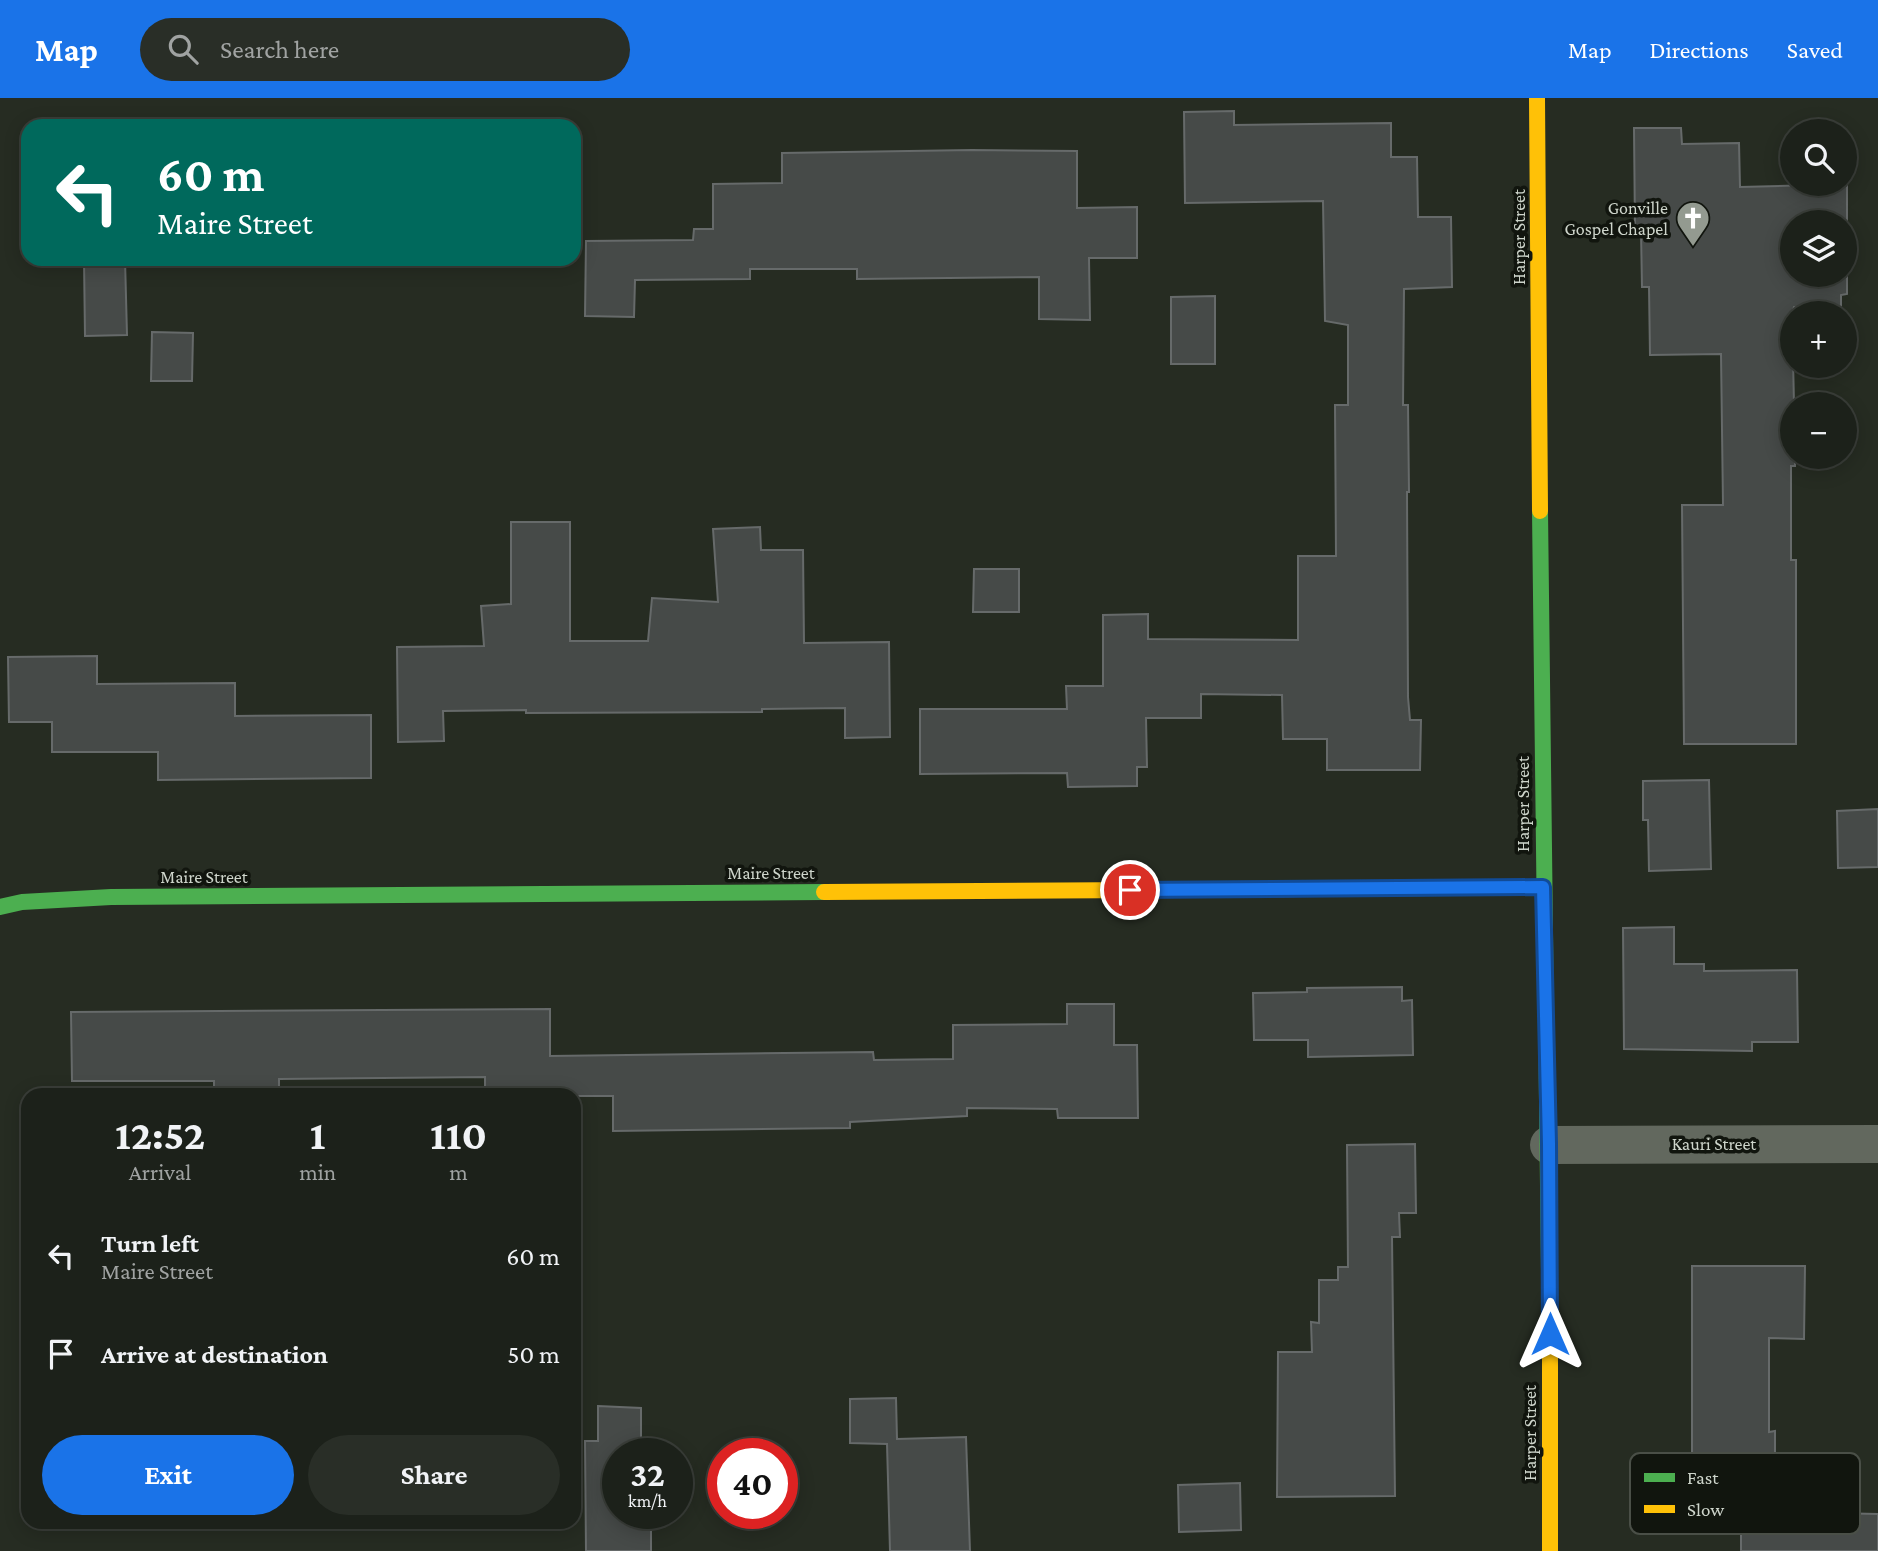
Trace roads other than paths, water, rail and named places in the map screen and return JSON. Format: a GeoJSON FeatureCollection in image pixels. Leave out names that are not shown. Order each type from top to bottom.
{"type":"FeatureCollection","features":[{"type":"Feature","properties":{"kind":"street","name":"Harper Street"},"geometry":{"type":"LineString","coordinates":[[1537,98],[1543,887],[1549,1144],[1550,1551]]}},
{"type":"Feature","properties":{"kind":"street","name":"Maire Street"},"geometry":{"type":"LineString","coordinates":[[0,907],[22,902],[111,897],[1543,887]]}},
{"type":"Feature","properties":{"kind":"street","name":"Kauri Street"},"geometry":{"type":"LineString","coordinates":[[1549,1144],[1878,1144]]}},
{"type":"Feature","properties":{"kind":"place","name":"Gonville Gospel Chapel"},"geometry":{"type":"Point","coordinates":[1693,248]}}]}
